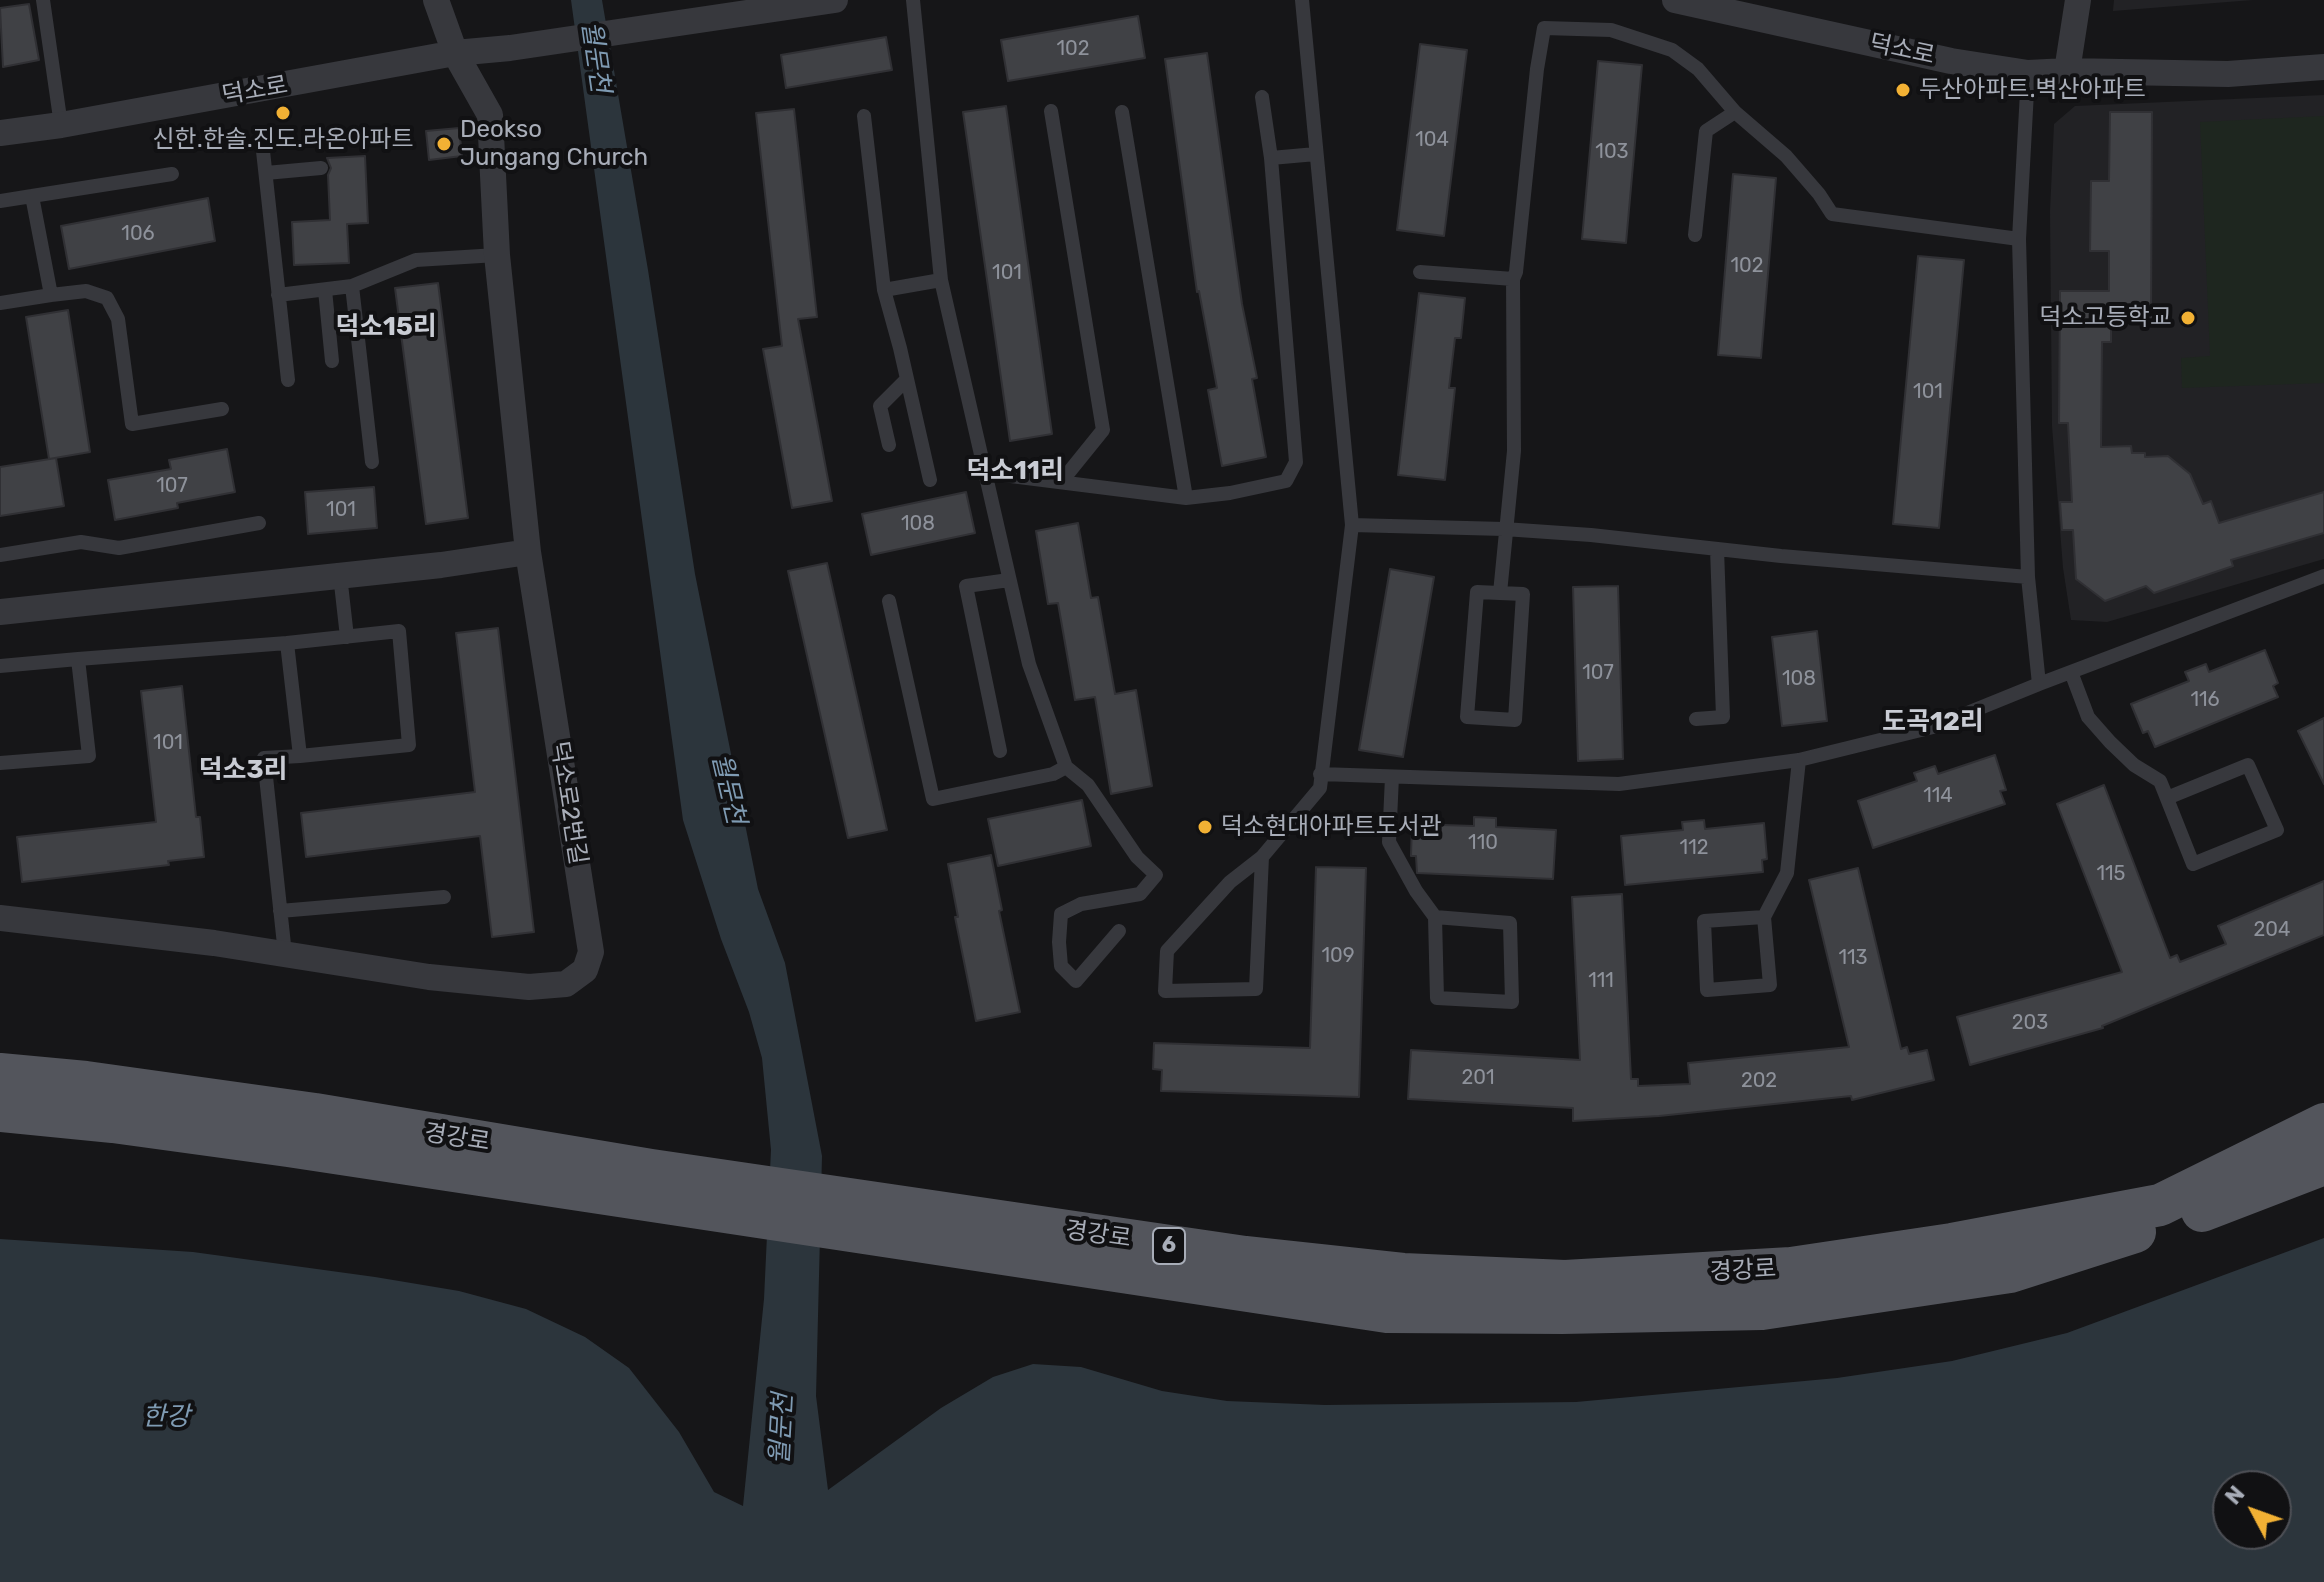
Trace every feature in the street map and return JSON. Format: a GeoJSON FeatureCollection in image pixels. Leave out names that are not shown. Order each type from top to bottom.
{"type":"FeatureCollection","features":[{"type":"Feature","properties":{"kind":"main road","name":"경강로"},"geometry":{"type":"LineString","coordinates":[[0,1074],[86,1082],[315,1114],[666,1172],[1245,1257],[1403,1274],[1565,1281],[1791,1268],[1952,1244],[2160,1205],[2324,1124]]}},
{"type":"Feature","properties":{"kind":"main road","name":"경강로"},"geometry":{"type":"LineString","coordinates":[[0,1111],[113,1122],[274,1144],[1387,1312],[1762,1309],[2010,1272],[2198,1213],[2324,1164]]}},
{"type":"Feature","properties":{"kind":"street","name":"덕소로2번길"},"geometry":{"type":"LineString","coordinates":[[0,918],[214,943],[429,977],[529,987],[566,984],[585,970],[591,952],[528,552],[497,255],[490,115],[455,53],[436,0]]}},
{"type":"Feature","properties":{"kind":"street","name":"덕소로"},"geometry":{"type":"LineString","coordinates":[[0,133],[61,125],[455,53],[510,48],[835,0]]}},
{"type":"Feature","properties":{"kind":"street","name":"덕소로"},"geometry":{"type":"LineString","coordinates":[[1675,0],[1951,61],[2028,73],[2228,74],[2324,67]]}},
{"type":"Feature","properties":{"kind":"street"},"geometry":{"type":"LineString","coordinates":[[2067,71],[2078,0]]}},
{"type":"Feature","properties":{"kind":"street"},"geometry":{"type":"LineString","coordinates":[[0,612],[441,565],[528,552]]}},
{"type":"Feature","properties":{"kind":"lane"},"geometry":{"type":"LineString","coordinates":[[43,0],[61,125]]}},
{"type":"Feature","properties":{"kind":"lane"},"geometry":{"type":"LineString","coordinates":[[913,0],[941,280],[1029,664],[1066,767],[1088,785],[1137,857],[1156,875],[1140,894],[1081,904],[1061,914],[1061,966],[1076,981],[1119,931]]}},
{"type":"Feature","properties":{"kind":"lane"},"geometry":{"type":"LineString","coordinates":[[1262,857],[1256,989],[1165,991],[1167,951],[1230,882],[1262,857],[1320,788],[1352,525],[1302,0]]}},
{"type":"Feature","properties":{"kind":"lane"},"geometry":{"type":"LineString","coordinates":[[1500,593],[1514,451],[1513,279],[1544,28],[1611,30],[1672,50],[1698,69],[1735,112],[1786,156],[1832,214],[2019,239]]}},
{"type":"Feature","properties":{"kind":"lane"},"geometry":{"type":"LineString","coordinates":[[2028,73],[2019,239],[2028,577],[2039,684]]}},
{"type":"Feature","properties":{"kind":"lane"},"geometry":{"type":"LineString","coordinates":[[987,473],[1186,498],[1230,493],[1286,481],[1296,462],[1271,158],[1262,97]]}},
{"type":"Feature","properties":{"kind":"lane"},"geometry":{"type":"LineString","coordinates":[[1051,111],[1103,430],[1061,482]]}},
{"type":"Feature","properties":{"kind":"lane"},"geometry":{"type":"LineString","coordinates":[[1122,112],[1186,498]]}},
{"type":"Feature","properties":{"kind":"lane"},"geometry":{"type":"LineString","coordinates":[[1695,235],[1706,131],[1735,112]]}},
{"type":"Feature","properties":{"kind":"lane"},"geometry":{"type":"LineString","coordinates":[[864,116],[884,290],[930,480]]}},
{"type":"Feature","properties":{"kind":"lane"},"geometry":{"type":"LineString","coordinates":[[263,151],[288,380]]}},
{"type":"Feature","properties":{"kind":"lane"},"geometry":{"type":"LineString","coordinates":[[1271,158],[1316,154]]}},
{"type":"Feature","properties":{"kind":"lane"},"geometry":{"type":"LineString","coordinates":[[266,173],[321,168]]}},
{"type":"Feature","properties":{"kind":"lane"},"geometry":{"type":"LineString","coordinates":[[0,201],[172,174]]}},
{"type":"Feature","properties":{"kind":"lane"},"geometry":{"type":"LineString","coordinates":[[32,196],[51,295]]}},
{"type":"Feature","properties":{"kind":"lane"},"geometry":{"type":"LineString","coordinates":[[278,295],[352,286],[416,260],[497,255]]}},
{"type":"Feature","properties":{"kind":"lane"},"geometry":{"type":"LineString","coordinates":[[1420,272],[1513,279]]}},
{"type":"Feature","properties":{"kind":"lane"},"geometry":{"type":"LineString","coordinates":[[884,290],[941,280]]}},
{"type":"Feature","properties":{"kind":"lane"},"geometry":{"type":"LineString","coordinates":[[352,286],[372,462]]}},
{"type":"Feature","properties":{"kind":"lane"},"geometry":{"type":"LineString","coordinates":[[325,290],[332,361]]}},
{"type":"Feature","properties":{"kind":"lane"},"geometry":{"type":"LineString","coordinates":[[0,303],[86,291],[107,298],[118,319],[132,424],[222,409]]}},
{"type":"Feature","properties":{"kind":"lane"},"geometry":{"type":"LineString","coordinates":[[889,445],[880,406],[907,379]]}},
{"type":"Feature","properties":{"kind":"lane"},"geometry":{"type":"LineString","coordinates":[[0,555],[81,542],[119,548],[259,523]]}},
{"type":"Feature","properties":{"kind":"lane"},"geometry":{"type":"LineString","coordinates":[[1352,525],[1504,529],[2028,577]]}},
{"type":"Feature","properties":{"kind":"lane"},"geometry":{"type":"LineString","coordinates":[[1696,719],[1723,717],[1717,549]]}},
{"type":"Feature","properties":{"kind":"lane"},"geometry":{"type":"LineString","coordinates":[[340,575],[347,637]]}},
{"type":"Feature","properties":{"kind":"lane"},"geometry":{"type":"LineString","coordinates":[[1320,774],[1619,784],[1799,760],[1933,727],[2324,576]]}},
{"type":"Feature","properties":{"kind":"lane"},"geometry":{"type":"LineString","coordinates":[[1000,751],[966,586],[1009,580]]}},
{"type":"Feature","properties":{"kind":"lane"},"geometry":{"type":"LineString","coordinates":[[1477,592],[1500,593],[1523,594],[1515,720],[1467,717],[1477,592]]}},
{"type":"Feature","properties":{"kind":"lane"},"geometry":{"type":"LineString","coordinates":[[889,601],[933,799],[1053,774],[1066,767]]}},
{"type":"Feature","properties":{"kind":"lane"},"geometry":{"type":"LineString","coordinates":[[0,666],[399,631],[409,745],[264,758],[285,954]]}},
{"type":"Feature","properties":{"kind":"lane"},"geometry":{"type":"LineString","coordinates":[[287,643],[300,756]]}},
{"type":"Feature","properties":{"kind":"lane"},"geometry":{"type":"LineString","coordinates":[[0,763],[89,756],[78,659]]}},
{"type":"Feature","properties":{"kind":"lane"},"geometry":{"type":"LineString","coordinates":[[2071,672],[2088,717],[2134,765],[2160,781],[2167,798],[2248,765],[2277,830],[2193,864],[2160,781]]}},
{"type":"Feature","properties":{"kind":"lane"},"geometry":{"type":"LineString","coordinates":[[1764,917],[1704,921],[1707,990],[1770,985],[1764,917],[1787,873],[1799,760]]}},
{"type":"Feature","properties":{"kind":"lane"},"geometry":{"type":"LineString","coordinates":[[1392,777],[1389,842],[1416,891],[1435,917],[1437,998],[1512,1002],[1510,923],[1435,917]]}},
{"type":"Feature","properties":{"kind":"lane"},"geometry":{"type":"LineString","coordinates":[[280,911],[444,897]]}},
{"type":"Feature","properties":{"kind":"shaded area"},"geometry":{"type":"Polygon","coordinates":[[[2114,0],[2253,0],[2113,11],[2114,0]]]}},
{"type":"Feature","properties":{"kind":"shaded area","name":"덕소고등학교"},"geometry":{"type":"Polygon","coordinates":[[[2324,95],[2324,559],[2107,622],[2071,620],[2063,568],[2052,426],[2050,211],[2054,124],[2075,106],[2324,95]]]}},
{"type":"Feature","properties":{"kind":"shaded area"},"geometry":{"type":"Polygon","coordinates":[[[2324,116],[2324,383],[2182,388],[2181,358],[2210,356],[2200,122],[2324,116]]]}},
{"type":"Feature","properties":{"kind":"water","name":"한강"},"geometry":{"type":"Polygon","coordinates":[[[571,0],[602,0],[695,574],[758,889],[785,963],[822,1156],[816,1396],[828,1490],[941,1408],[993,1377],[1033,1364],[1081,1367],[1162,1391],[1227,1401],[1325,1405],[1576,1402],[1837,1378],[1952,1361],[2067,1333],[2324,1238],[2324,1582],[0,1582],[0,1239],[193,1252],[459,1291],[526,1309],[585,1337],[629,1368],[679,1432],[714,1492],[743,1506],[764,1299],[771,1150],[762,1058],[749,1012],[721,939],[683,820],[571,0]]]}},
{"type":"Feature","properties":{"kind":"building"},"geometry":{"type":"Polygon","coordinates":[[[29,4],[39,60],[3,67],[0,8],[29,4]]]}},
{"type":"Feature","properties":{"kind":"building"},"geometry":{"type":"Polygon","coordinates":[[[1138,16],[1145,58],[1008,81],[1001,40],[1138,16]]]}},
{"type":"Feature","properties":{"kind":"building"},"geometry":{"type":"Polygon","coordinates":[[[886,37],[892,70],[786,88],[781,55],[886,37]]]}},
{"type":"Feature","properties":{"kind":"building"},"geometry":{"type":"Polygon","coordinates":[[[1420,44],[1467,50],[1444,236],[1397,230],[1420,44]]]}},
{"type":"Feature","properties":{"kind":"building"},"geometry":{"type":"Polygon","coordinates":[[[1207,53],[1242,304],[1257,378],[1252,379],[1266,457],[1222,466],[1208,390],[1217,388],[1197,292],[1165,59],[1207,53]]]}},
{"type":"Feature","properties":{"kind":"building"},"geometry":{"type":"Polygon","coordinates":[[[1598,61],[1642,65],[1626,243],[1582,239],[1598,61]]]}},
{"type":"Feature","properties":{"kind":"building"},"geometry":{"type":"Polygon","coordinates":[[[1006,106],[1052,434],[1010,441],[963,112],[1006,106]]]}},
{"type":"Feature","properties":{"kind":"building"},"geometry":{"type":"Polygon","coordinates":[[[794,109],[817,317],[798,319],[832,501],[792,508],[763,349],[782,346],[756,113],[794,109]]]}},
{"type":"Feature","properties":{"kind":"building"},"geometry":{"type":"Polygon","coordinates":[[[2110,112],[2152,112],[2151,319],[2111,319],[2111,342],[2102,342],[2101,447],[2131,446],[2132,453],[2145,453],[2145,457],[2168,456],[2190,474],[2203,504],[2211,501],[2219,523],[2324,492],[2324,533],[2231,560],[2233,566],[2154,593],[2146,586],[2105,601],[2076,579],[2073,530],[2062,530],[2060,502],[2072,502],[2068,423],[2059,423],[2060,291],[2109,291],[2109,251],[2090,251],[2091,181],[2109,181],[2110,112]]]}},
{"type":"Feature","properties":{"kind":"building","name":"Deokso Jungang Church"},"geometry":{"type":"Polygon","coordinates":[[[459,128],[462,156],[429,160],[426,131],[459,128]]]}},
{"type":"Feature","properties":{"kind":"building"},"geometry":{"type":"Polygon","coordinates":[[[365,156],[368,223],[347,224],[349,263],[294,265],[292,222],[330,220],[328,175],[331,168],[327,158],[365,156]]]}},
{"type":"Feature","properties":{"kind":"building"},"geometry":{"type":"Polygon","coordinates":[[[1733,174],[1776,178],[1761,358],[1718,355],[1733,174]]]}},
{"type":"Feature","properties":{"kind":"building"},"geometry":{"type":"Polygon","coordinates":[[[208,198],[215,241],[69,269],[61,226],[208,198]]]}},
{"type":"Feature","properties":{"kind":"building"},"geometry":{"type":"Polygon","coordinates":[[[1918,256],[1964,260],[1939,528],[1893,524],[1918,256]]]}},
{"type":"Feature","properties":{"kind":"building"},"geometry":{"type":"Polygon","coordinates":[[[438,283],[468,518],[426,524],[395,288],[438,283]]]}},
{"type":"Feature","properties":{"kind":"building"},"geometry":{"type":"Polygon","coordinates":[[[1419,293],[1465,298],[1461,338],[1455,338],[1449,388],[1455,388],[1445,480],[1398,475],[1419,293]]]}},
{"type":"Feature","properties":{"kind":"building"},"geometry":{"type":"Polygon","coordinates":[[[68,310],[90,452],[49,459],[26,317],[68,310]]]}},
{"type":"Feature","properties":{"kind":"building"},"geometry":{"type":"Polygon","coordinates":[[[227,449],[235,492],[177,503],[178,508],[115,520],[108,480],[171,469],[169,460],[227,449]]]}},
{"type":"Feature","properties":{"kind":"building"},"geometry":{"type":"Polygon","coordinates":[[[56,458],[64,506],[0,516],[0,467],[56,458]]]}},
{"type":"Feature","properties":{"kind":"building"},"geometry":{"type":"Polygon","coordinates":[[[374,487],[377,528],[308,534],[305,492],[374,487]]]}},
{"type":"Feature","properties":{"kind":"building"},"geometry":{"type":"Polygon","coordinates":[[[966,492],[975,533],[871,555],[862,514],[966,492]]]}},
{"type":"Feature","properties":{"kind":"building"},"geometry":{"type":"Polygon","coordinates":[[[1078,523],[1091,598],[1098,597],[1115,694],[1136,690],[1152,786],[1111,794],[1095,697],[1075,700],[1058,603],[1048,604],[1036,531],[1078,523]]]}},
{"type":"Feature","properties":{"kind":"building"},"geometry":{"type":"Polygon","coordinates":[[[827,563],[887,830],[848,838],[788,571],[827,563]]]}},
{"type":"Feature","properties":{"kind":"building"},"geometry":{"type":"Polygon","coordinates":[[[1390,569],[1434,577],[1403,757],[1359,750],[1390,569]]]}},
{"type":"Feature","properties":{"kind":"building"},"geometry":{"type":"Polygon","coordinates":[[[1618,586],[1623,759],[1578,761],[1573,587],[1618,586]]]}},
{"type":"Feature","properties":{"kind":"building"},"geometry":{"type":"Polygon","coordinates":[[[498,628],[534,932],[492,937],[480,836],[306,857],[301,813],[475,792],[456,633],[498,628]]]}},
{"type":"Feature","properties":{"kind":"building"},"geometry":{"type":"Polygon","coordinates":[[[1817,631],[1827,721],[1782,726],[1772,637],[1817,631]]]}},
{"type":"Feature","properties":{"kind":"building"},"geometry":{"type":"Polygon","coordinates":[[[2265,650],[2278,683],[2273,686],[2278,697],[2155,747],[2148,731],[2143,733],[2131,704],[2189,681],[2185,672],[2206,664],[2209,672],[2265,650]]]}},
{"type":"Feature","properties":{"kind":"building"},"geometry":{"type":"Polygon","coordinates":[[[182,686],[196,817],[200,817],[204,857],[168,861],[169,865],[22,882],[17,837],[156,822],[141,691],[182,686]]]}},
{"type":"Feature","properties":{"kind":"building"},"geometry":{"type":"Polygon","coordinates":[[[2324,718],[2324,784],[2298,731],[2324,718]]]}},
{"type":"Feature","properties":{"kind":"building"},"geometry":{"type":"Polygon","coordinates":[[[1995,755],[2006,790],[2000,791],[2005,804],[1873,848],[1858,801],[1917,781],[1914,773],[1935,766],[1938,774],[1995,755]]]}},
{"type":"Feature","properties":{"kind":"building"},"geometry":{"type":"Polygon","coordinates":[[[2104,785],[2170,958],[2177,955],[2180,962],[2226,944],[2218,926],[2324,881],[2324,935],[2103,1028],[1970,1065],[1957,1017],[2122,972],[2057,804],[2104,785]]]}},
{"type":"Feature","properties":{"kind":"building"},"geometry":{"type":"Polygon","coordinates":[[[1082,800],[1091,846],[998,866],[988,819],[1082,800]]]}},
{"type":"Feature","properties":{"kind":"building"},"geometry":{"type":"Polygon","coordinates":[[[1474,817],[1496,818],[1496,827],[1556,830],[1553,879],[1417,873],[1416,856],[1411,856],[1412,824],[1474,826],[1474,817]]]}},
{"type":"Feature","properties":{"kind":"building"},"geometry":{"type":"Polygon","coordinates":[[[1704,820],[1705,829],[1764,823],[1767,859],[1762,860],[1763,872],[1625,885],[1621,836],[1683,830],[1682,822],[1704,820]]]}},
{"type":"Feature","properties":{"kind":"building"},"geometry":{"type":"Polygon","coordinates":[[[991,855],[1020,1012],[976,1021],[955,917],[958,917],[948,864],[991,855]]]}},
{"type":"Feature","properties":{"kind":"building"},"geometry":{"type":"Polygon","coordinates":[[[1316,867],[1366,868],[1359,1097],[1161,1091],[1162,1070],[1153,1069],[1154,1043],[1310,1048],[1316,867]]]}},
{"type":"Feature","properties":{"kind":"building"},"geometry":{"type":"Polygon","coordinates":[[[1858,868],[1901,1049],[1907,1047],[1909,1054],[1927,1050],[1934,1080],[1852,1100],[1851,1096],[1659,1116],[1573,1121],[1573,1108],[1408,1099],[1411,1050],[1580,1060],[1572,897],[1622,894],[1631,1079],[1638,1079],[1638,1086],[1690,1084],[1688,1063],[1849,1047],[1809,880],[1858,868]]]}},
{"type":"Feature","properties":{"kind":"place","name":"두산아파트.벽산아파트"},"geometry":{"type":"Point","coordinates":[1903,90]}},
{"type":"Feature","properties":{"kind":"place","name":"신한.한솔.진도.라온아파트"},"geometry":{"type":"Point","coordinates":[283,113]}},
{"type":"Feature","properties":{"kind":"place","name":"Deokso Jungang Church"},"geometry":{"type":"Point","coordinates":[444,144]}},
{"type":"Feature","properties":{"kind":"place","name":"덕소고등학교"},"geometry":{"type":"Point","coordinates":[2188,318]}},
{"type":"Feature","properties":{"kind":"place","name":"덕소현대아파트도서관"},"geometry":{"type":"Point","coordinates":[1205,827]}},
{"type":"Feature","properties":{"kind":"district","name":"덕소15리"},"geometry":{"type":"Point","coordinates":[386,327]}},
{"type":"Feature","properties":{"kind":"district","name":"덕소11리"},"geometry":{"type":"Point","coordinates":[1015,471]}},
{"type":"Feature","properties":{"kind":"district","name":"도곡12리"},"geometry":{"type":"Point","coordinates":[1933,722]}},
{"type":"Feature","properties":{"kind":"district","name":"덕소3리"},"geometry":{"type":"Point","coordinates":[243,770]}},
{"type":"Feature","properties":{"kind":"water label","name":"월문천"},"geometry":{"type":"Point","coordinates":[595,57]}},
{"type":"Feature","properties":{"kind":"water label","name":"월문천"},"geometry":{"type":"Point","coordinates":[728,789]}},
{"type":"Feature","properties":{"kind":"water label","name":"월문천"},"geometry":{"type":"Point","coordinates":[782,1429]}}]}
